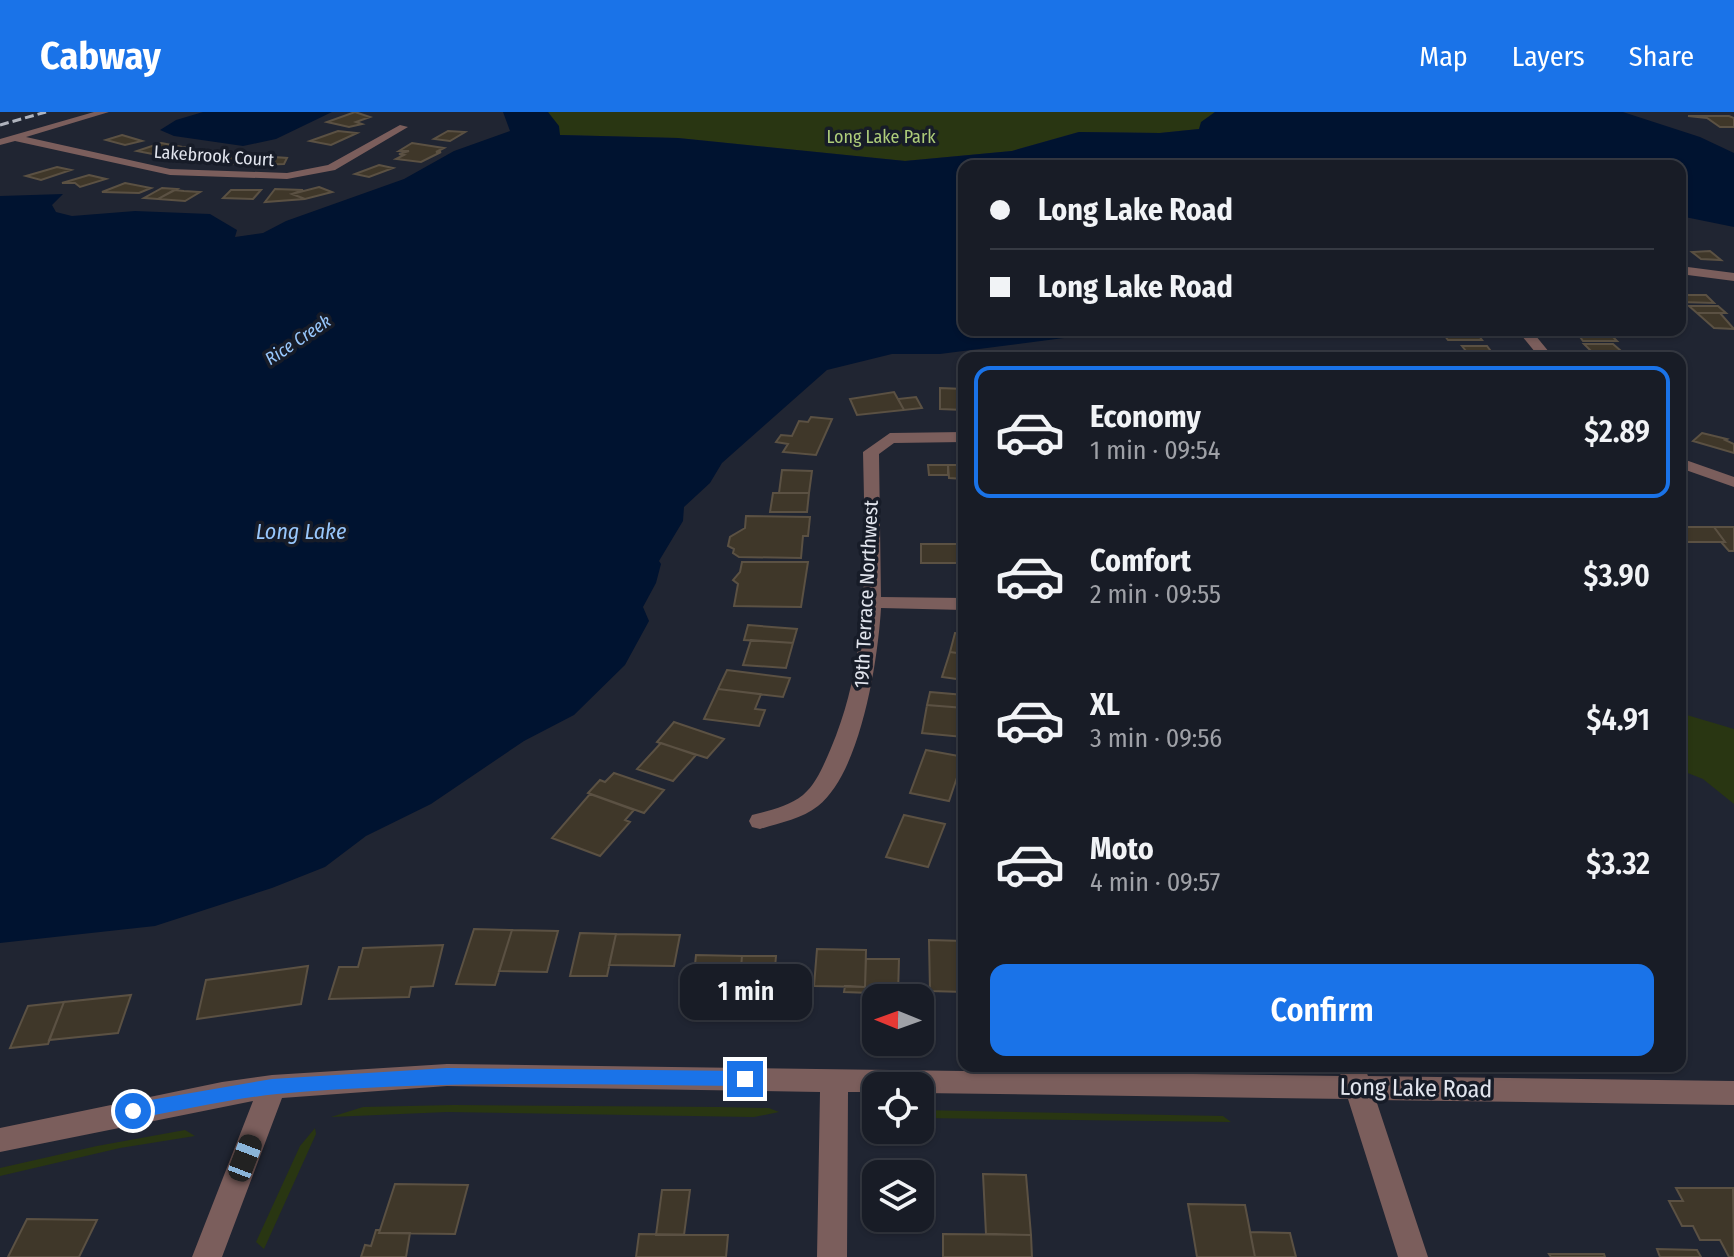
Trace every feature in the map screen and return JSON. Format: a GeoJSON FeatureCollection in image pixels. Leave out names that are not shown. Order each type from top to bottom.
{"type":"FeatureCollection","features":[{"type":"Feature","properties":{"kind":"street"},"geometry":{"type":"LineString","coordinates":[[0,142],[104,112]]}},
{"type":"Feature","properties":{"kind":"street","name":"Lakebrook Court"},"geometry":{"type":"LineString","coordinates":[[15,138],[170,172],[287,176],[331,168],[403,127]]}},
{"type":"Feature","properties":{"kind":"street"},"geometry":{"type":"LineString","coordinates":[[1686,271],[1732,279]]}},
{"type":"Feature","properties":{"kind":"street"},"geometry":{"type":"LineString","coordinates":[[1529,336],[1542,352]]}},
{"type":"Feature","properties":{"kind":"street","name":"19th Terrace Northwest"},"geometry":{"type":"LineString","coordinates":[[760,821],[788,812],[812,799],[828,778],[841,752],[861,699],[867,663],[870,602],[871,452],[884,440],[902,436],[958,437]]}},
{"type":"Feature","properties":{"kind":"street"},"geometry":{"type":"LineString","coordinates":[[1686,465],[1734,482]]}},
{"type":"Feature","properties":{"kind":"street"},"geometry":{"type":"LineString","coordinates":[[870,602],[958,604]]}},
{"type":"Feature","properties":{"kind":"street","name":"Long Lake Road"},"geometry":{"type":"LineString","coordinates":[[0,1140],[103,1117],[272,1087],[447,1075],[834,1080],[1354,1077],[1734,1093]]}},
{"type":"Feature","properties":{"kind":"street"},"geometry":{"type":"LineString","coordinates":[[1354,1077],[1413,1257]]}},
{"type":"Feature","properties":{"kind":"street"},"geometry":{"type":"LineString","coordinates":[[832,1257],[834,1080]]}},
{"type":"Feature","properties":{"kind":"street"},"geometry":{"type":"LineString","coordinates":[[207,1257],[272,1087]]}},
{"type":"Feature","properties":{"kind":"green space","name":"Long Lake Park"},"geometry":{"type":"Polygon","coordinates":[[[548,112],[1215,112],[1202,122],[1199,129],[1160,133],[1079,132],[1012,151],[905,161],[678,138],[560,135],[548,112]]]}},
{"type":"Feature","properties":{"kind":"green space"},"geometry":{"type":"Polygon","coordinates":[[[1686,715],[1734,729],[1734,804],[1703,779],[1686,772],[1686,715]]]}},
{"type":"Feature","properties":{"kind":"green space"},"geometry":{"type":"Polygon","coordinates":[[[363,1107],[769,1108],[779,1112],[754,1117],[447,1112],[331,1117],[363,1107]]]}},
{"type":"Feature","properties":{"kind":"green space"},"geometry":{"type":"Polygon","coordinates":[[[934,1110],[1223,1116],[1231,1122],[934,1118],[934,1110]]]}},
{"type":"Feature","properties":{"kind":"green space"},"geometry":{"type":"Polygon","coordinates":[[[315,1128],[316,1134],[264,1249],[256,1242],[300,1146],[315,1128]]]}},
{"type":"Feature","properties":{"kind":"green space"},"geometry":{"type":"Polygon","coordinates":[[[185,1130],[195,1136],[120,1148],[0,1176],[0,1168],[185,1130]]]}},
{"type":"Feature","properties":{"kind":"water"},"geometry":{"type":"Polygon","coordinates":[[[203,112],[332,112],[276,139],[243,146],[174,136],[160,130],[176,120],[203,112]]]}},
{"type":"Feature","properties":{"kind":"water","name":"Long Lake"},"geometry":{"type":"Polygon","coordinates":[[[503,112],[548,112],[559,126],[560,135],[678,138],[905,161],[1012,151],[1079,132],[1160,133],[1199,129],[1201,122],[1215,112],[1623,112],[1700,137],[1734,153],[1734,227],[1686,217],[1686,160],[958,160],[958,336],[1079,336],[940,354],[892,354],[827,370],[722,463],[710,483],[684,507],[683,521],[659,561],[656,583],[643,607],[649,621],[625,665],[574,715],[524,741],[431,804],[366,836],[325,867],[272,888],[155,926],[0,943],[0,196],[63,194],[52,205],[56,212],[72,216],[135,211],[210,214],[237,230],[235,237],[263,233],[286,221],[404,179],[454,151],[510,131],[503,112]]]}},
{"type":"Feature","properties":{"kind":"building"},"geometry":{"type":"Polygon","coordinates":[[[355,112],[370,117],[356,122],[362,124],[349,127],[327,122],[355,112]]]}},
{"type":"Feature","properties":{"kind":"building"},"geometry":{"type":"Polygon","coordinates":[[[1688,116],[1729,116],[1734,118],[1734,127],[1720,127],[1707,118],[1688,116]]]}},
{"type":"Feature","properties":{"kind":"building"},"geometry":{"type":"Polygon","coordinates":[[[338,131],[357,133],[331,145],[310,141],[338,131]]]}},
{"type":"Feature","properties":{"kind":"building"},"geometry":{"type":"Polygon","coordinates":[[[448,131],[465,132],[450,141],[434,139],[448,131]]]}},
{"type":"Feature","properties":{"kind":"building"},"geometry":{"type":"Polygon","coordinates":[[[122,135],[142,141],[125,145],[106,140],[122,135]]]}},
{"type":"Feature","properties":{"kind":"building"},"geometry":{"type":"Polygon","coordinates":[[[161,143],[183,147],[163,156],[137,151],[161,143]]]}},
{"type":"Feature","properties":{"kind":"building"},"geometry":{"type":"Polygon","coordinates":[[[412,143],[444,148],[421,162],[396,159],[404,155],[399,154],[409,151],[399,151],[412,143]]]}},
{"type":"Feature","properties":{"kind":"building"},"geometry":{"type":"Polygon","coordinates":[[[203,152],[219,155],[198,163],[182,160],[203,152]]]}},
{"type":"Feature","properties":{"kind":"building"},"geometry":{"type":"Polygon","coordinates":[[[217,155],[245,155],[239,164],[201,161],[217,155]]]}},
{"type":"Feature","properties":{"kind":"building"},"geometry":{"type":"Polygon","coordinates":[[[257,157],[287,158],[284,164],[252,165],[257,157]]]}},
{"type":"Feature","properties":{"kind":"building"},"geometry":{"type":"Polygon","coordinates":[[[379,165],[393,168],[369,177],[355,174],[379,165]]]}},
{"type":"Feature","properties":{"kind":"building"},"geometry":{"type":"Polygon","coordinates":[[[57,167],[71,170],[41,180],[26,176],[57,167]]]}},
{"type":"Feature","properties":{"kind":"building"},"geometry":{"type":"Polygon","coordinates":[[[89,175],[106,179],[80,187],[75,183],[62,183],[89,175]]]}},
{"type":"Feature","properties":{"kind":"building"},"geometry":{"type":"Polygon","coordinates":[[[125,183],[151,188],[139,193],[102,192],[125,183]]]}},
{"type":"Feature","properties":{"kind":"building"},"geometry":{"type":"Polygon","coordinates":[[[319,187],[332,192],[305,199],[292,194],[319,187]]]}},
{"type":"Feature","properties":{"kind":"building"},"geometry":{"type":"Polygon","coordinates":[[[162,188],[177,189],[158,199],[144,198],[162,188]]]}},
{"type":"Feature","properties":{"kind":"building"},"geometry":{"type":"Polygon","coordinates":[[[275,189],[303,190],[292,194],[305,199],[265,202],[275,189]]]}},
{"type":"Feature","properties":{"kind":"building"},"geometry":{"type":"Polygon","coordinates":[[[174,190],[200,192],[185,201],[158,199],[174,190]]]}},
{"type":"Feature","properties":{"kind":"building"},"geometry":{"type":"Polygon","coordinates":[[[231,190],[261,190],[253,199],[223,198],[231,190]]]}},
{"type":"Feature","properties":{"kind":"building"},"geometry":{"type":"Polygon","coordinates":[[[1710,251],[1721,260],[1701,259],[1692,252],[1710,251]]]}},
{"type":"Feature","properties":{"kind":"building"},"geometry":{"type":"Polygon","coordinates":[[[1686,293],[1706,295],[1714,303],[1686,302],[1686,293]]]}},
{"type":"Feature","properties":{"kind":"building"},"geometry":{"type":"Polygon","coordinates":[[[1689,306],[1718,306],[1726,313],[1697,313],[1689,306]]]}},
{"type":"Feature","properties":{"kind":"building"},"geometry":{"type":"Polygon","coordinates":[[[1697,313],[1720,313],[1734,329],[1714,328],[1697,313]]]}},
{"type":"Feature","properties":{"kind":"building"},"geometry":{"type":"Polygon","coordinates":[[[1445,336],[1479,336],[1482,340],[1448,340],[1445,336]]]}},
{"type":"Feature","properties":{"kind":"building"},"geometry":{"type":"Polygon","coordinates":[[[1579,336],[1612,336],[1617,341],[1583,341],[1579,336]]]}},
{"type":"Feature","properties":{"kind":"building"},"geometry":{"type":"Polygon","coordinates":[[[1584,344],[1613,344],[1622,352],[1592,352],[1584,344]]]}},
{"type":"Feature","properties":{"kind":"building"},"geometry":{"type":"Polygon","coordinates":[[[1462,346],[1487,346],[1492,352],[1458,351],[1466,351],[1462,346]]]}},
{"type":"Feature","properties":{"kind":"building"},"geometry":{"type":"Polygon","coordinates":[[[940,388],[958,389],[958,410],[940,409],[940,388]]]}},
{"type":"Feature","properties":{"kind":"building"},"geometry":{"type":"Polygon","coordinates":[[[894,392],[904,410],[857,415],[850,399],[894,392]]]}},
{"type":"Feature","properties":{"kind":"building"},"geometry":{"type":"Polygon","coordinates":[[[916,397],[922,408],[904,410],[898,399],[916,397]]]}},
{"type":"Feature","properties":{"kind":"building"},"geometry":{"type":"Polygon","coordinates":[[[811,417],[832,419],[816,455],[783,452],[788,444],[776,442],[781,435],[792,436],[799,421],[808,422],[811,417]]]}},
{"type":"Feature","properties":{"kind":"building"},"geometry":{"type":"Polygon","coordinates":[[[1702,433],[1727,439],[1734,444],[1734,453],[1693,441],[1702,433]]]}},
{"type":"Feature","properties":{"kind":"building"},"geometry":{"type":"Polygon","coordinates":[[[928,465],[948,465],[948,475],[929,475],[928,465]]]}},
{"type":"Feature","properties":{"kind":"building"},"geometry":{"type":"Polygon","coordinates":[[[948,465],[958,465],[958,479],[949,478],[948,465]]]}},
{"type":"Feature","properties":{"kind":"building"},"geometry":{"type":"Polygon","coordinates":[[[782,470],[812,471],[809,493],[779,493],[782,470]]]}},
{"type":"Feature","properties":{"kind":"building"},"geometry":{"type":"Polygon","coordinates":[[[773,493],[809,493],[807,512],[770,512],[773,493]]]}},
{"type":"Feature","properties":{"kind":"building"},"geometry":{"type":"Polygon","coordinates":[[[746,516],[810,517],[808,536],[803,536],[801,558],[739,557],[733,553],[734,549],[728,546],[730,537],[745,528],[746,516]]]}},
{"type":"Feature","properties":{"kind":"building"},"geometry":{"type":"Polygon","coordinates":[[[1686,527],[1714,527],[1725,542],[1686,542],[1686,527]]]}},
{"type":"Feature","properties":{"kind":"building"},"geometry":{"type":"Polygon","coordinates":[[[1714,527],[1734,527],[1734,551],[1729,551],[1721,542],[1725,542],[1714,527]]]}},
{"type":"Feature","properties":{"kind":"building"},"geometry":{"type":"Polygon","coordinates":[[[921,544],[958,544],[958,563],[921,563],[921,544]]]}},
{"type":"Feature","properties":{"kind":"building"},"geometry":{"type":"Polygon","coordinates":[[[742,562],[808,562],[801,607],[734,606],[738,584],[733,580],[740,572],[742,562]]]}},
{"type":"Feature","properties":{"kind":"building"},"geometry":{"type":"Polygon","coordinates":[[[748,625],[797,629],[793,643],[744,640],[748,625]]]}},
{"type":"Feature","properties":{"kind":"building"},"geometry":{"type":"Polygon","coordinates":[[[955,633],[958,633],[958,653],[950,652],[955,633]]]}},
{"type":"Feature","properties":{"kind":"building"},"geometry":{"type":"Polygon","coordinates":[[[751,640],[793,643],[786,668],[743,665],[751,640]]]}},
{"type":"Feature","properties":{"kind":"building"},"geometry":{"type":"Polygon","coordinates":[[[950,652],[958,653],[958,679],[942,677],[950,652]]]}},
{"type":"Feature","properties":{"kind":"building"},"geometry":{"type":"Polygon","coordinates":[[[727,670],[790,678],[783,697],[718,689],[727,670]]]}},
{"type":"Feature","properties":{"kind":"building"},"geometry":{"type":"Polygon","coordinates":[[[718,689],[761,694],[755,709],[765,710],[759,726],[704,719],[718,689]]]}},
{"type":"Feature","properties":{"kind":"building"},"geometry":{"type":"Polygon","coordinates":[[[930,692],[958,694],[958,708],[927,705],[930,692]]]}},
{"type":"Feature","properties":{"kind":"building"},"geometry":{"type":"Polygon","coordinates":[[[927,705],[958,708],[958,737],[922,733],[927,705]]]}},
{"type":"Feature","properties":{"kind":"building"},"geometry":{"type":"Polygon","coordinates":[[[674,722],[724,739],[707,758],[657,742],[674,722]]]}},
{"type":"Feature","properties":{"kind":"building"},"geometry":{"type":"Polygon","coordinates":[[[661,743],[696,755],[673,781],[637,769],[661,743]]]}},
{"type":"Feature","properties":{"kind":"building"},"geometry":{"type":"Polygon","coordinates":[[[926,750],[958,756],[958,775],[949,801],[910,793],[926,750]]]}},
{"type":"Feature","properties":{"kind":"building"},"geometry":{"type":"Polygon","coordinates":[[[614,773],[664,790],[644,813],[588,793],[600,780],[605,782],[614,773]]]}},
{"type":"Feature","properties":{"kind":"building"},"geometry":{"type":"Polygon","coordinates":[[[590,794],[634,810],[625,820],[630,822],[600,856],[552,838],[590,794]]]}},
{"type":"Feature","properties":{"kind":"building"},"geometry":{"type":"Polygon","coordinates":[[[904,815],[945,824],[928,867],[886,857],[904,815]]]}},
{"type":"Feature","properties":{"kind":"building"},"geometry":{"type":"Polygon","coordinates":[[[474,929],[512,930],[495,985],[456,984],[474,929]]]}},
{"type":"Feature","properties":{"kind":"building"},"geometry":{"type":"Polygon","coordinates":[[[512,930],[558,931],[547,972],[499,971],[512,930]]]}},
{"type":"Feature","properties":{"kind":"building"},"geometry":{"type":"Polygon","coordinates":[[[580,933],[616,934],[607,976],[570,976],[580,933]]]}},
{"type":"Feature","properties":{"kind":"building"},"geometry":{"type":"Polygon","coordinates":[[[616,934],[680,935],[674,966],[609,965],[616,934]]]}},
{"type":"Feature","properties":{"kind":"building"},"geometry":{"type":"Polygon","coordinates":[[[929,940],[958,941],[958,992],[934,991],[934,984],[930,984],[929,940]]]}},
{"type":"Feature","properties":{"kind":"building"},"geometry":{"type":"Polygon","coordinates":[[[443,945],[433,986],[411,987],[409,997],[329,999],[339,967],[358,967],[363,948],[443,945]]]}},
{"type":"Feature","properties":{"kind":"building"},"geometry":{"type":"Polygon","coordinates":[[[817,949],[866,950],[865,984],[862,987],[814,986],[817,949]]]}},
{"type":"Feature","properties":{"kind":"building"},"geometry":{"type":"Polygon","coordinates":[[[696,955],[742,956],[739,993],[692,992],[696,955]]]}},
{"type":"Feature","properties":{"kind":"building"},"geometry":{"type":"Polygon","coordinates":[[[742,956],[776,956],[773,991],[739,991],[742,956]]]}},
{"type":"Feature","properties":{"kind":"building"},"geometry":{"type":"Polygon","coordinates":[[[866,959],[899,959],[898,984],[865,984],[866,959]]]}},
{"type":"Feature","properties":{"kind":"building"},"geometry":{"type":"Polygon","coordinates":[[[308,966],[301,1004],[197,1019],[206,980],[308,966]]]}},
{"type":"Feature","properties":{"kind":"building"},"geometry":{"type":"Polygon","coordinates":[[[845,986],[862,987],[862,993],[844,992],[845,986]]]}},
{"type":"Feature","properties":{"kind":"building"},"geometry":{"type":"Polygon","coordinates":[[[131,995],[118,1033],[49,1040],[64,1002],[131,995]]]}},
{"type":"Feature","properties":{"kind":"building"},"geometry":{"type":"Polygon","coordinates":[[[64,1002],[48,1044],[10,1048],[28,1006],[64,1002]]]}},
{"type":"Feature","properties":{"kind":"building"},"geometry":{"type":"Polygon","coordinates":[[[983,1174],[1026,1175],[1031,1235],[986,1234],[983,1174]]]}},
{"type":"Feature","properties":{"kind":"building"},"geometry":{"type":"Polygon","coordinates":[[[395,1184],[468,1185],[455,1234],[379,1233],[395,1184]]]}},
{"type":"Feature","properties":{"kind":"building"},"geometry":{"type":"Polygon","coordinates":[[[1676,1188],[1733,1188],[1734,1257],[1729,1257],[1720,1240],[1700,1240],[1693,1226],[1682,1226],[1669,1201],[1683,1201],[1676,1188]]]}},
{"type":"Feature","properties":{"kind":"building"},"geometry":{"type":"Polygon","coordinates":[[[662,1190],[690,1190],[684,1235],[656,1235],[662,1190]]]}},
{"type":"Feature","properties":{"kind":"building"},"geometry":{"type":"Polygon","coordinates":[[[1188,1204],[1245,1205],[1255,1257],[1197,1257],[1188,1204]]]}},
{"type":"Feature","properties":{"kind":"building"},"geometry":{"type":"Polygon","coordinates":[[[27,1219],[97,1220],[79,1257],[8,1257],[27,1219]]]}},
{"type":"Feature","properties":{"kind":"building"},"geometry":{"type":"Polygon","coordinates":[[[376,1230],[380,1230],[379,1233],[410,1233],[406,1257],[361,1257],[365,1245],[371,1246],[376,1230]]]}},
{"type":"Feature","properties":{"kind":"building"},"geometry":{"type":"Polygon","coordinates":[[[1250,1232],[1290,1233],[1296,1257],[1255,1257],[1250,1232]]]}},
{"type":"Feature","properties":{"kind":"building"},"geometry":{"type":"Polygon","coordinates":[[[639,1234],[728,1235],[726,1257],[636,1257],[639,1234]]]}},
{"type":"Feature","properties":{"kind":"building"},"geometry":{"type":"Polygon","coordinates":[[[943,1234],[1031,1235],[1032,1257],[943,1257],[943,1234]]]}},
{"type":"Feature","properties":{"kind":"building"},"geometry":{"type":"Polygon","coordinates":[[[1657,1249],[1697,1250],[1701,1257],[1660,1257],[1657,1249]]]}},
{"type":"Feature","properties":{"kind":"building"},"geometry":{"type":"Polygon","coordinates":[[[1549,1254],[1604,1254],[1605,1257],[1551,1257],[1549,1254]]]}},
{"type":"Feature","properties":{"kind":"railway"},"geometry":{"type":"LineString","coordinates":[[0,125],[46,112]]}},
{"type":"Feature","properties":{"kind":"route"},"geometry":{"type":"LineString","coordinates":[[133,1111],[272,1087],[447,1075],[745,1079]]}},
{"type":"Feature","properties":{"kind":"water label","name":"Rice Creek"},"geometry":{"type":"Point","coordinates":[298,340]}}]}
